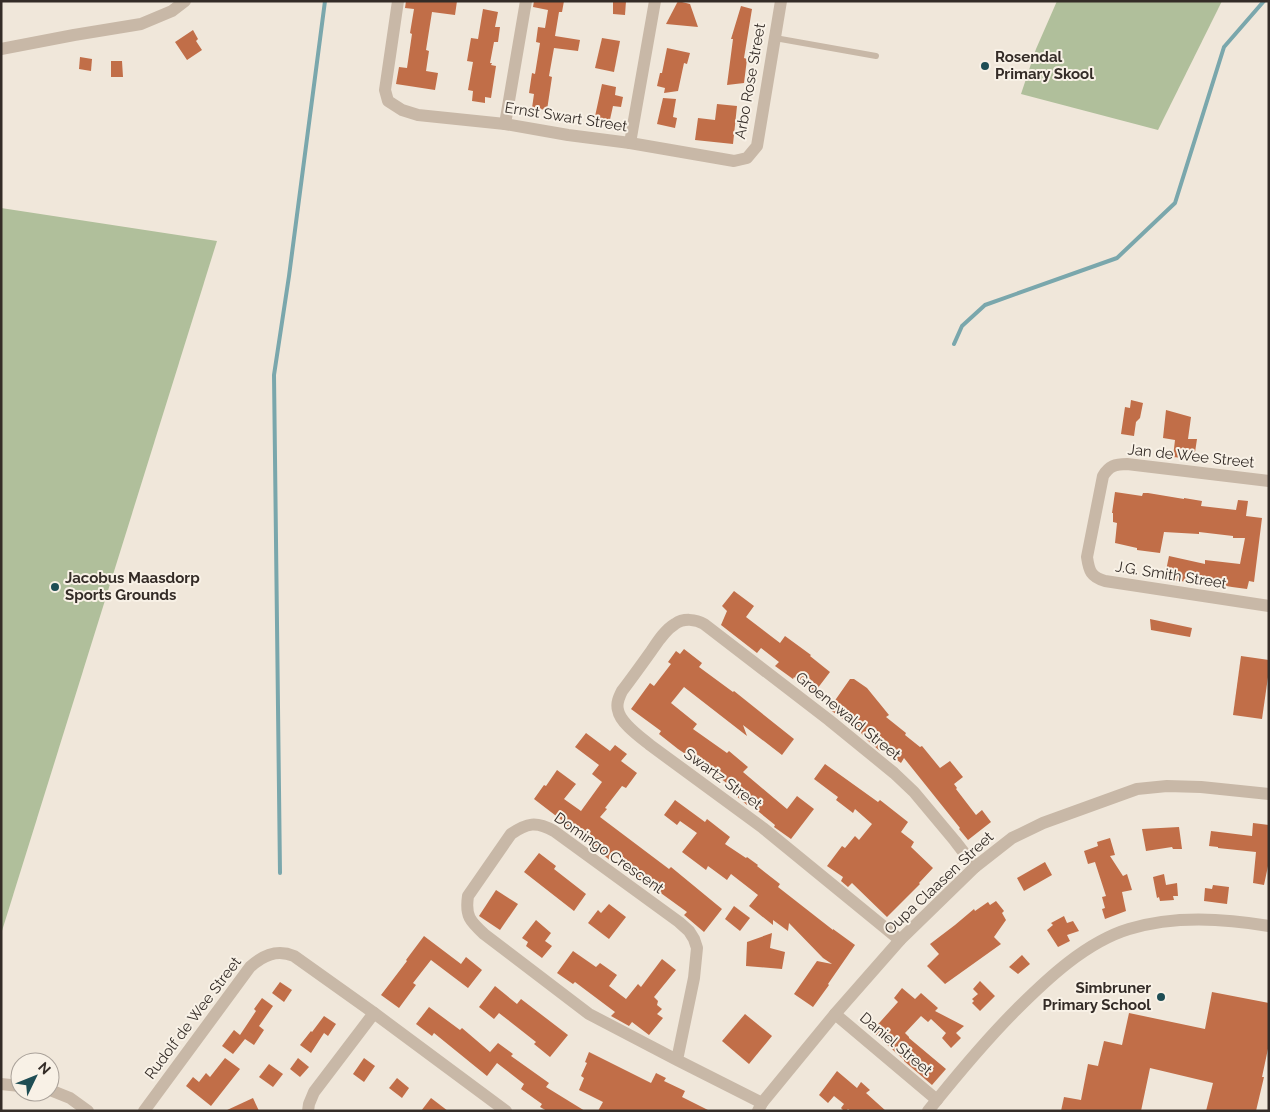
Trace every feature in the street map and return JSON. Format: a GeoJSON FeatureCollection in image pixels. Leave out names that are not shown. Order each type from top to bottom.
{"type":"FeatureCollection","features":[{"type":"Feature","properties":{"kind":"street"},"geometry":{"type":"LineString","coordinates":[[1,49],[141,24],[172,11],[185,1]]}},
{"type":"Feature","properties":{"kind":"street","name":"Ernst Swart Street"},"geometry":{"type":"LineString","coordinates":[[398,1],[385,84],[388,101],[402,110],[418,115],[505,124],[734,161],[741,160]]}},
{"type":"Feature","properties":{"kind":"street"},"geometry":{"type":"LineString","coordinates":[[505,124],[526,1]]}},
{"type":"Feature","properties":{"kind":"street"},"geometry":{"type":"LineString","coordinates":[[630,143],[655,1]]}},
{"type":"Feature","properties":{"kind":"street","name":"Arbo Rose Street"},"geometry":{"type":"LineString","coordinates":[[741,160],[747,158],[757,146],[781,1]]}},
{"type":"Feature","properties":{"kind":"street","name":"Jan de Wee Street"},"geometry":{"type":"LineString","coordinates":[[1098,494],[1103,476],[1111,466],[1123,464],[1269,481]]}},
{"type":"Feature","properties":{"kind":"street","name":"J.G. Smith Street"},"geometry":{"type":"LineString","coordinates":[[1098,494],[1087,557],[1089,569],[1098,579],[1269,606]]}},
{"type":"Feature","properties":{"kind":"street","name":"Groenewald Street"},"geometry":{"type":"LineString","coordinates":[[680,621],[698,620],[704,624],[822,714],[894,773],[914,792],[975,867]]}},
{"type":"Feature","properties":{"kind":"street","name":"Swartz Street"},"geometry":{"type":"LineString","coordinates":[[680,621],[663,635],[622,691],[618,700],[618,711],[621,718],[650,745],[763,828],[900,940]]}},
{"type":"Feature","properties":{"kind":"street","name":"Oupa Claasen Street"},"geometry":{"type":"LineString","coordinates":[[760,1107],[835,1014],[900,940],[975,867],[1012,838],[1043,823],[1138,790],[1167,786],[1201,787],[1269,794]]}},
{"type":"Feature","properties":{"kind":"street","name":"Domingo Crescent"},"geometry":{"type":"LineString","coordinates":[[677,1060],[694,978],[697,948],[689,931],[554,831],[540,825],[530,825],[522,827],[511,834],[468,896],[466,908],[474,924],[484,934],[589,1014],[677,1060],[760,1107]]}},
{"type":"Feature","properties":{"kind":"street"},"geometry":{"type":"LineString","coordinates":[[928,1111],[989,1038],[1032,993],[1071,960],[1101,941],[1128,929],[1156,922],[1197,919],[1231,920],[1269,926]]}},
{"type":"Feature","properties":{"kind":"street","name":"Rudolf de Wee Street"},"geometry":{"type":"LineString","coordinates":[[144,1111],[250,967],[269,954],[280,952],[294,956],[506,1111]]}},
{"type":"Feature","properties":{"kind":"street"},"geometry":{"type":"LineString","coordinates":[[308,1111],[314,1092],[374,1013]]}},
{"type":"Feature","properties":{"kind":"street","name":"Daniel Street"},"geometry":{"type":"LineString","coordinates":[[835,1014],[937,1100]]}},
{"type":"Feature","properties":{"kind":"street"},"geometry":{"type":"LineString","coordinates":[[60,1094],[70,1098],[88,1111]]}},
{"type":"Feature","properties":{"kind":"lane"},"geometry":{"type":"LineString","coordinates":[[775,38],[876,56]]}},
{"type":"Feature","properties":{"kind":"green space"},"geometry":{"type":"Polygon","coordinates":[[[1057,1],[1222,1],[1158,130],[1021,94],[1036,49],[1057,1]]]}},
{"type":"Feature","properties":{"kind":"green space","name":"Jacobus Maasdorp Sports Grounds"},"geometry":{"type":"Polygon","coordinates":[[[1,208],[217,241],[1,934],[1,208]]]}},
{"type":"Feature","properties":{"kind":"building"},"geometry":{"type":"Polygon","coordinates":[[[406,1],[457,1],[455,15],[432,12],[426,50],[429,51],[426,71],[438,73],[435,90],[396,84],[399,67],[407,68],[412,34],[410,33],[414,9],[405,8],[406,1]]]}},
{"type":"Feature","properties":{"kind":"building"},"geometry":{"type":"Polygon","coordinates":[[[534,1],[564,1],[562,12],[559,12],[555,36],[580,40],[578,51],[554,48],[549,76],[552,77],[547,110],[532,108],[534,94],[529,93],[532,73],[535,74],[540,43],[536,42],[538,27],[545,28],[548,10],[533,7],[534,1]]]}},
{"type":"Feature","properties":{"kind":"building"},"geometry":{"type":"Polygon","coordinates":[[[613,1],[626,1],[625,15],[613,14],[613,1]]]}},
{"type":"Feature","properties":{"kind":"building"},"geometry":{"type":"Polygon","coordinates":[[[678,1],[690,4],[698,27],[666,24],[678,1]]]}},
{"type":"Feature","properties":{"kind":"building"},"geometry":{"type":"Polygon","coordinates":[[[741,6],[752,9],[744,58],[747,59],[744,83],[727,85],[733,39],[731,39],[741,6]]]}},
{"type":"Feature","properties":{"kind":"building"},"geometry":{"type":"Polygon","coordinates":[[[483,9],[498,12],[495,27],[500,27],[498,42],[494,42],[490,63],[496,66],[491,98],[485,97],[485,103],[472,101],[473,91],[468,90],[473,62],[467,61],[471,38],[478,39],[483,9]]]}},
{"type":"Feature","properties":{"kind":"building"},"geometry":{"type":"Polygon","coordinates":[[[193,30],[198,39],[196,41],[202,50],[187,60],[175,42],[193,30]]]}},
{"type":"Feature","properties":{"kind":"building"},"geometry":{"type":"Polygon","coordinates":[[[602,38],[620,41],[614,72],[595,68],[602,38]]]}},
{"type":"Feature","properties":{"kind":"building"},"geometry":{"type":"Polygon","coordinates":[[[667,48],[690,53],[687,64],[684,63],[678,91],[664,93],[665,88],[657,86],[660,73],[662,73],[667,48]]]}},
{"type":"Feature","properties":{"kind":"building"},"geometry":{"type":"Polygon","coordinates":[[[80,57],[92,59],[91,71],[79,69],[80,57]]]}},
{"type":"Feature","properties":{"kind":"building"},"geometry":{"type":"Polygon","coordinates":[[[111,61],[122,61],[123,77],[111,77],[111,61]]]}},
{"type":"Feature","properties":{"kind":"building"},"geometry":{"type":"Polygon","coordinates":[[[602,84],[616,87],[615,95],[623,97],[621,107],[613,106],[609,124],[594,121],[602,84]]]}},
{"type":"Feature","properties":{"kind":"building"},"geometry":{"type":"Polygon","coordinates":[[[663,98],[676,99],[673,117],[677,118],[675,128],[657,124],[663,98]]]}},
{"type":"Feature","properties":{"kind":"building"},"geometry":{"type":"Polygon","coordinates":[[[717,104],[737,106],[733,144],[695,140],[698,118],[715,120],[717,104]]]}},
{"type":"Feature","properties":{"kind":"building"},"geometry":{"type":"Polygon","coordinates":[[[1131,400],[1143,403],[1140,418],[1136,422],[1134,436],[1121,434],[1125,407],[1130,408],[1131,400]]]}},
{"type":"Feature","properties":{"kind":"building"},"geometry":{"type":"Polygon","coordinates":[[[1166,410],[1191,417],[1188,439],[1197,439],[1194,459],[1173,457],[1175,440],[1163,438],[1166,410]]]}},
{"type":"Feature","properties":{"kind":"building"},"geometry":{"type":"Polygon","coordinates":[[[1115,492],[1142,496],[1143,493],[1148,493],[1184,498],[1202,501],[1201,506],[1236,510],[1238,500],[1248,501],[1246,516],[1262,518],[1254,582],[1249,581],[1247,589],[1193,580],[1193,582],[1164,580],[1169,556],[1205,564],[1205,560],[1240,564],[1245,538],[1233,538],[1233,536],[1199,532],[1199,534],[1164,532],[1160,553],[1137,550],[1137,548],[1115,543],[1117,523],[1113,522],[1112,513],[1115,492]]]}},
{"type":"Feature","properties":{"kind":"building"},"geometry":{"type":"Polygon","coordinates":[[[734,591],[754,606],[746,617],[780,643],[785,636],[830,672],[814,693],[794,677],[793,679],[775,666],[779,662],[761,648],[757,653],[721,625],[727,611],[722,606],[734,591]]]}},
{"type":"Feature","properties":{"kind":"building"},"geometry":{"type":"Polygon","coordinates":[[[1150,619],[1192,628],[1190,637],[1151,630],[1150,619]]]}},
{"type":"Feature","properties":{"kind":"building"},"geometry":{"type":"Polygon","coordinates":[[[684,649],[702,663],[699,667],[734,691],[794,739],[782,755],[743,725],[747,736],[684,687],[671,703],[697,724],[693,729],[727,753],[729,751],[748,767],[743,772],[787,809],[797,796],[814,809],[791,839],[728,789],[731,787],[703,763],[702,765],[678,749],[659,734],[661,731],[631,709],[650,683],[654,686],[671,664],[668,662],[676,651],[680,654],[684,649]]]}},
{"type":"Feature","properties":{"kind":"building"},"geometry":{"type":"Polygon","coordinates":[[[1241,656],[1269,660],[1262,719],[1233,715],[1241,656]]]}},
{"type":"Feature","properties":{"kind":"building"},"geometry":{"type":"Polygon","coordinates":[[[850,679],[854,679],[867,688],[889,715],[886,717],[906,733],[905,735],[920,747],[922,746],[940,768],[950,761],[963,777],[954,784],[956,789],[976,815],[982,810],[991,822],[968,840],[904,758],[901,763],[882,749],[880,751],[867,740],[847,716],[844,720],[829,709],[850,679]]]}},
{"type":"Feature","properties":{"kind":"building"},"geometry":{"type":"Polygon","coordinates":[[[586,733],[610,751],[615,745],[627,754],[621,761],[637,773],[626,788],[622,786],[600,817],[669,869],[671,867],[722,909],[704,932],[684,915],[687,912],[629,870],[633,865],[617,853],[611,861],[598,851],[600,849],[563,823],[534,799],[557,770],[576,784],[564,799],[581,811],[602,782],[592,774],[599,765],[575,747],[586,733]]]}},
{"type":"Feature","properties":{"kind":"building"},"geometry":{"type":"Polygon","coordinates":[[[825,764],[878,802],[880,800],[908,822],[901,832],[914,842],[911,847],[933,868],[887,917],[852,883],[848,887],[841,881],[843,877],[827,866],[842,846],[845,848],[855,836],[859,840],[872,824],[855,809],[853,813],[836,800],[838,797],[814,779],[825,764]]]}},
{"type":"Feature","properties":{"kind":"building"},"geometry":{"type":"Polygon","coordinates":[[[675,800],[705,822],[707,819],[730,837],[725,844],[758,865],[780,884],[778,887],[855,945],[813,1007],[794,994],[817,961],[832,964],[823,958],[789,923],[788,931],[773,920],[773,925],[749,906],[758,895],[731,874],[727,880],[708,866],[706,870],[682,852],[697,833],[680,821],[677,825],[664,815],[675,800]]]}},
{"type":"Feature","properties":{"kind":"building"},"geometry":{"type":"Polygon","coordinates":[[[1253,823],[1269,825],[1269,866],[1264,885],[1253,883],[1256,852],[1209,846],[1211,831],[1252,836],[1253,823]]]}},
{"type":"Feature","properties":{"kind":"building"},"geometry":{"type":"Polygon","coordinates":[[[1179,827],[1182,849],[1173,849],[1172,847],[1146,851],[1142,829],[1179,827]]]}},
{"type":"Feature","properties":{"kind":"building"},"geometry":{"type":"Polygon","coordinates":[[[1110,838],[1115,855],[1110,856],[1123,876],[1127,874],[1132,890],[1122,892],[1126,911],[1105,919],[1102,909],[1105,908],[1102,897],[1106,896],[1095,862],[1088,864],[1084,851],[1098,846],[1097,842],[1110,838]]]}},
{"type":"Feature","properties":{"kind":"building"},"geometry":{"type":"Polygon","coordinates":[[[539,853],[556,866],[554,869],[586,894],[574,911],[524,872],[539,853]]]}},
{"type":"Feature","properties":{"kind":"building"},"geometry":{"type":"Polygon","coordinates":[[[1045,862],[1052,875],[1024,891],[1017,878],[1045,862]]]}},
{"type":"Feature","properties":{"kind":"building"},"geometry":{"type":"Polygon","coordinates":[[[1164,874],[1166,885],[1177,883],[1178,896],[1173,896],[1174,900],[1160,901],[1159,897],[1157,898],[1153,877],[1164,874]]]}},
{"type":"Feature","properties":{"kind":"building"},"geometry":{"type":"Polygon","coordinates":[[[1213,885],[1229,887],[1227,904],[1204,901],[1205,888],[1212,889],[1213,885]]]}},
{"type":"Feature","properties":{"kind":"building"},"geometry":{"type":"Polygon","coordinates":[[[496,890],[518,904],[500,930],[479,916],[496,890]]]}},
{"type":"Feature","properties":{"kind":"building"},"geometry":{"type":"Polygon","coordinates":[[[996,901],[1004,911],[1002,913],[1006,920],[994,937],[1001,944],[945,984],[927,966],[939,954],[930,944],[974,909],[975,911],[988,902],[990,905],[996,901]]]}},
{"type":"Feature","properties":{"kind":"building"},"geometry":{"type":"Polygon","coordinates":[[[609,904],[626,917],[609,939],[588,923],[598,910],[601,913],[609,904]]]}},
{"type":"Feature","properties":{"kind":"building"},"geometry":{"type":"Polygon","coordinates":[[[734,906],[750,918],[740,931],[725,919],[734,906]]]}},
{"type":"Feature","properties":{"kind":"building"},"geometry":{"type":"Polygon","coordinates":[[[1064,916],[1067,923],[1073,921],[1079,931],[1067,935],[1070,941],[1058,947],[1047,930],[1053,925],[1051,923],[1064,916]]]}},
{"type":"Feature","properties":{"kind":"building"},"geometry":{"type":"Polygon","coordinates":[[[536,920],[551,933],[545,941],[552,946],[542,958],[526,946],[528,942],[522,938],[536,920]]]}},
{"type":"Feature","properties":{"kind":"building"},"geometry":{"type":"Polygon","coordinates":[[[772,933],[770,948],[785,952],[782,969],[746,966],[747,942],[772,933]]]}},
{"type":"Feature","properties":{"kind":"building"},"geometry":{"type":"Polygon","coordinates":[[[424,936],[461,964],[466,957],[482,970],[468,988],[431,960],[413,983],[416,985],[399,1008],[381,995],[424,936]]]}},
{"type":"Feature","properties":{"kind":"building"},"geometry":{"type":"Polygon","coordinates":[[[573,951],[596,967],[600,963],[617,975],[609,986],[626,999],[638,984],[641,987],[662,959],[676,970],[654,997],[658,1001],[657,1005],[662,1009],[657,1014],[663,1018],[649,1035],[632,1022],[629,1026],[611,1016],[615,1012],[575,982],[573,984],[557,973],[573,951]]]}},
{"type":"Feature","properties":{"kind":"building"},"geometry":{"type":"Polygon","coordinates":[[[1022,955],[1030,964],[1018,974],[1009,967],[1022,955]]]}},
{"type":"Feature","properties":{"kind":"building"},"geometry":{"type":"Polygon","coordinates":[[[980,981],[995,996],[980,1011],[972,1003],[974,1001],[972,999],[978,994],[973,989],[980,981]]]}},
{"type":"Feature","properties":{"kind":"building"},"geometry":{"type":"Polygon","coordinates":[[[280,982],[292,990],[284,1002],[272,993],[280,982]]]}},
{"type":"Feature","properties":{"kind":"building"},"geometry":{"type":"Polygon","coordinates":[[[495,986],[517,1004],[521,999],[568,1035],[550,1057],[534,1044],[536,1042],[499,1013],[494,1019],[479,1007],[495,986]]]}},
{"type":"Feature","properties":{"kind":"building"},"geometry":{"type":"Polygon","coordinates":[[[902,988],[915,999],[921,993],[938,1008],[935,1011],[964,1026],[956,1033],[961,1038],[951,1048],[942,1038],[946,1033],[931,1019],[928,1022],[921,1016],[905,1033],[946,1069],[932,1085],[872,1031],[898,1002],[894,998],[902,988]]]}},
{"type":"Feature","properties":{"kind":"building"},"geometry":{"type":"Polygon","coordinates":[[[1212,992],[1269,1003],[1269,1044],[1256,1111],[1206,1111],[1213,1083],[1150,1068],[1141,1111],[1061,1111],[1064,1097],[1081,1100],[1088,1064],[1098,1066],[1104,1041],[1122,1045],[1129,1013],[1205,1029],[1212,992]]]}},
{"type":"Feature","properties":{"kind":"building"},"geometry":{"type":"Polygon","coordinates":[[[262,998],[273,1006],[259,1026],[264,1030],[254,1045],[245,1039],[233,1054],[222,1046],[234,1030],[240,1035],[262,998]]]}},
{"type":"Feature","properties":{"kind":"building"},"geometry":{"type":"Polygon","coordinates":[[[429,1007],[460,1030],[462,1028],[490,1052],[498,1043],[513,1054],[511,1056],[549,1083],[546,1087],[585,1111],[547,1111],[540,1107],[542,1104],[521,1089],[524,1084],[497,1063],[487,1076],[434,1033],[432,1036],[416,1024],[429,1007]]]}},
{"type":"Feature","properties":{"kind":"building"},"geometry":{"type":"Polygon","coordinates":[[[745,1014],[772,1036],[749,1064],[722,1041],[745,1014]]]}},
{"type":"Feature","properties":{"kind":"building"},"geometry":{"type":"Polygon","coordinates":[[[324,1016],[336,1024],[328,1036],[324,1033],[311,1053],[300,1045],[324,1016]]]}},
{"type":"Feature","properties":{"kind":"building"},"geometry":{"type":"Polygon","coordinates":[[[589,1052],[651,1083],[656,1073],[666,1078],[664,1081],[685,1091],[682,1097],[710,1111],[598,1111],[603,1102],[579,1090],[584,1078],[581,1076],[587,1063],[585,1062],[589,1052]]]}},
{"type":"Feature","properties":{"kind":"building"},"geometry":{"type":"Polygon","coordinates":[[[225,1058],[240,1069],[211,1106],[186,1086],[193,1077],[199,1082],[206,1073],[210,1077],[225,1058]]]}},
{"type":"Feature","properties":{"kind":"building"},"geometry":{"type":"Polygon","coordinates":[[[298,1058],[309,1067],[300,1077],[290,1069],[298,1058]]]}},
{"type":"Feature","properties":{"kind":"building"},"geometry":{"type":"Polygon","coordinates":[[[364,1058],[375,1066],[364,1082],[353,1074],[364,1058]]]}},
{"type":"Feature","properties":{"kind":"building"},"geometry":{"type":"Polygon","coordinates":[[[269,1064],[283,1074],[273,1087],[259,1077],[269,1064]]]}},
{"type":"Feature","properties":{"kind":"building"},"geometry":{"type":"Polygon","coordinates":[[[837,1071],[857,1088],[861,1082],[870,1090],[866,1093],[886,1111],[851,1111],[848,1109],[844,1111],[841,1108],[844,1104],[834,1096],[828,1103],[819,1095],[837,1071]]]}},
{"type":"Feature","properties":{"kind":"building"},"geometry":{"type":"Polygon","coordinates":[[[397,1078],[409,1088],[402,1098],[389,1088],[397,1078]]]}},
{"type":"Feature","properties":{"kind":"building"},"geometry":{"type":"Polygon","coordinates":[[[253,1098],[259,1111],[225,1111],[253,1098]]]}},
{"type":"Feature","properties":{"kind":"building"},"geometry":{"type":"Polygon","coordinates":[[[431,1098],[448,1111],[421,1111],[431,1098]]]}},
{"type":"Feature","properties":{"kind":"waterway"},"geometry":{"type":"LineString","coordinates":[[280,873],[274,375],[325,1]]}},
{"type":"Feature","properties":{"kind":"waterway"},"geometry":{"type":"LineString","coordinates":[[954,344],[962,326],[985,305],[1117,258],[1175,203],[1224,47],[1264,1]]}},
{"type":"Feature","properties":{"kind":"place","name":"Rosendal Primary Skool"},"geometry":{"type":"Point","coordinates":[985,66]}},
{"type":"Feature","properties":{"kind":"place","name":"Jacobus Maasdorp Sports Grounds"},"geometry":{"type":"Point","coordinates":[55,587]}},
{"type":"Feature","properties":{"kind":"place","name":"Simbruner Primary School"},"geometry":{"type":"Point","coordinates":[1161,997]}}]}
